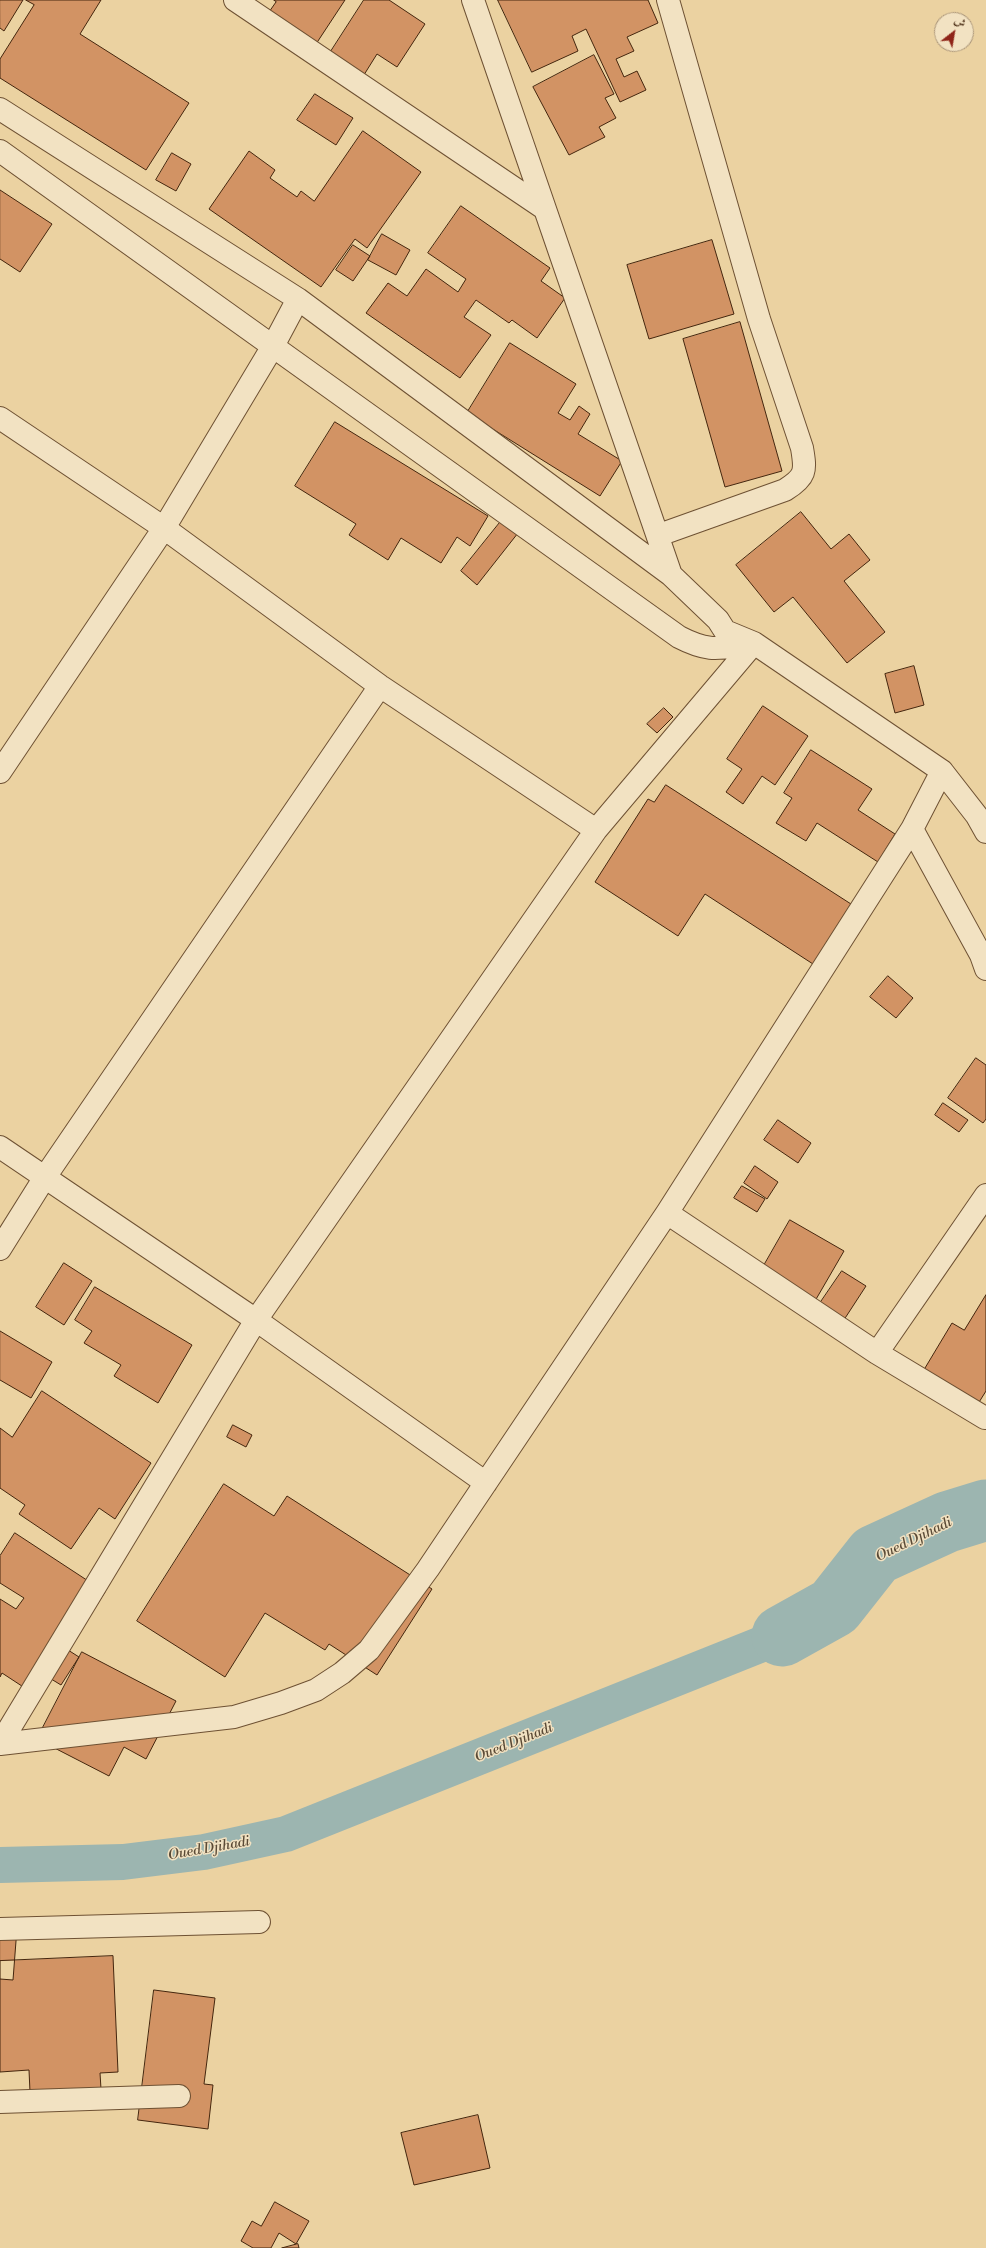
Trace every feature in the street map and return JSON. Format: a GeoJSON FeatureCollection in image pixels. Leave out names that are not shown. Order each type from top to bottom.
{"type":"FeatureCollection","features":[{"type":"Feature","properties":{"kind":"street"},"geometry":{"type":"LineString","coordinates":[[236,0],[545,209]]}},
{"type":"Feature","properties":{"kind":"street"},"geometry":{"type":"LineString","coordinates":[[473,0],[659,535],[671,575]]}},
{"type":"Feature","properties":{"kind":"street"},"geometry":{"type":"LineString","coordinates":[[659,535],[785,490],[799,482],[805,468],[802,448],[760,319],[668,0]]}},
{"type":"Feature","properties":{"kind":"street"},"geometry":{"type":"LineString","coordinates":[[0,109],[298,299],[671,575],[718,620],[725,631],[754,644],[942,771],[983,823]]}},
{"type":"Feature","properties":{"kind":"street"},"geometry":{"type":"LineString","coordinates":[[0,151],[679,637],[698,646],[709,649],[754,644]]}},
{"type":"Feature","properties":{"kind":"street"},"geometry":{"type":"LineString","coordinates":[[0,772],[164,528],[273,346],[298,299]]}},
{"type":"Feature","properties":{"kind":"street"},"geometry":{"type":"LineString","coordinates":[[0,418],[164,528],[380,686],[596,830]]}},
{"type":"Feature","properties":{"kind":"street"},"geometry":{"type":"LineString","coordinates":[[0,1744],[256,1320],[596,830],[754,644]]}},
{"type":"Feature","properties":{"kind":"street"},"geometry":{"type":"LineString","coordinates":[[0,1249],[45,1177],[380,686]]}},
{"type":"Feature","properties":{"kind":"street"},"geometry":{"type":"LineString","coordinates":[[0,1744],[234,1717],[281,1703],[316,1690],[342,1673],[369,1650],[428,1569],[667,1213],[912,829],[942,771]]}},
{"type":"Feature","properties":{"kind":"street"},"geometry":{"type":"LineString","coordinates":[[912,829],[981,956],[986,969]]}},
{"type":"Feature","properties":{"kind":"street"},"geometry":{"type":"LineString","coordinates":[[0,1147],[256,1320],[486,1483]]}},
{"type":"Feature","properties":{"kind":"street"},"geometry":{"type":"LineString","coordinates":[[877,1353],[986,1195]]}},
{"type":"Feature","properties":{"kind":"street"},"geometry":{"type":"LineString","coordinates":[[667,1213],[877,1353],[985,1418]]}},
{"type":"Feature","properties":{"kind":"street"},"geometry":{"type":"LineString","coordinates":[[0,1929],[259,1922]]}},
{"type":"Feature","properties":{"kind":"street"},"geometry":{"type":"LineString","coordinates":[[0,2102],[179,2096]]}},
{"type":"Feature","properties":{"kind":"building"},"geometry":{"type":"Polygon","coordinates":[[[0,0],[23,0],[4,31],[0,28],[0,0]]]}},
{"type":"Feature","properties":{"kind":"building"},"geometry":{"type":"Polygon","coordinates":[[[26,0],[101,0],[80,34],[189,103],[146,170],[0,78],[0,59],[34,5],[26,0]]]}},
{"type":"Feature","properties":{"kind":"building"},"geometry":{"type":"Polygon","coordinates":[[[274,0],[345,0],[316,44],[269,12],[276,2],[274,0]]]}},
{"type":"Feature","properties":{"kind":"building"},"geometry":{"type":"Polygon","coordinates":[[[364,0],[389,0],[425,24],[397,67],[377,54],[362,78],[328,56],[364,0]]]}},
{"type":"Feature","properties":{"kind":"building"},"geometry":{"type":"Polygon","coordinates":[[[498,0],[648,0],[658,23],[627,37],[634,51],[616,59],[624,77],[637,71],[646,90],[620,102],[586,29],[572,36],[578,51],[532,72],[498,0]]]}},
{"type":"Feature","properties":{"kind":"building"},"geometry":{"type":"Polygon","coordinates":[[[594,55],[614,94],[605,98],[616,118],[599,127],[605,137],[569,155],[533,87],[594,55]]]}},
{"type":"Feature","properties":{"kind":"building"},"geometry":{"type":"Polygon","coordinates":[[[315,94],[353,118],[336,145],[297,120],[315,94]]]}},
{"type":"Feature","properties":{"kind":"building"},"geometry":{"type":"Polygon","coordinates":[[[363,131],[421,172],[367,248],[355,239],[321,287],[209,209],[249,151],[275,170],[270,178],[297,197],[301,191],[314,201],[363,131]]]}},
{"type":"Feature","properties":{"kind":"building"},"geometry":{"type":"Polygon","coordinates":[[[172,153],[191,164],[176,191],[156,180],[172,153]]]}},
{"type":"Feature","properties":{"kind":"building"},"geometry":{"type":"Polygon","coordinates":[[[0,190],[52,224],[20,272],[0,259],[0,190]]]}},
{"type":"Feature","properties":{"kind":"building"},"geometry":{"type":"Polygon","coordinates":[[[461,206],[550,268],[541,281],[565,298],[537,338],[512,320],[509,323],[476,300],[464,317],[491,335],[460,378],[366,313],[388,283],[407,296],[426,269],[458,292],[466,279],[428,253],[461,206]]]}},
{"type":"Feature","properties":{"kind":"building"},"geometry":{"type":"Polygon","coordinates":[[[382,234],[410,250],[396,275],[368,260],[382,234]]]}},
{"type":"Feature","properties":{"kind":"building"},"geometry":{"type":"Polygon","coordinates":[[[712,240],[734,314],[649,339],[627,265],[712,240]]]}},
{"type":"Feature","properties":{"kind":"building"},"geometry":{"type":"Polygon","coordinates":[[[353,245],[370,256],[353,281],[336,270],[353,245]]]}},
{"type":"Feature","properties":{"kind":"building"},"geometry":{"type":"Polygon","coordinates":[[[740,322],[782,471],[725,487],[683,339],[740,322]]]}},
{"type":"Feature","properties":{"kind":"building"},"geometry":{"type":"Polygon","coordinates":[[[510,343],[576,384],[558,413],[570,420],[579,406],[590,414],[578,434],[622,461],[600,496],[467,413],[510,343]]]}},
{"type":"Feature","properties":{"kind":"building"},"geometry":{"type":"Polygon","coordinates":[[[335,422],[488,516],[470,546],[457,537],[441,563],[401,538],[388,560],[349,535],[356,524],[295,486],[335,422]]]}},
{"type":"Feature","properties":{"kind":"building"},"geometry":{"type":"Polygon","coordinates":[[[801,512],[831,549],[849,534],[870,560],[844,581],[885,632],[847,663],[793,597],[774,612],[736,565],[801,512]]]}},
{"type":"Feature","properties":{"kind":"building"},"geometry":{"type":"Polygon","coordinates":[[[502,520],[518,533],[477,585],[461,571],[502,520]]]}},
{"type":"Feature","properties":{"kind":"building"},"geometry":{"type":"Polygon","coordinates":[[[914,666],[924,705],[895,713],[885,674],[914,666]]]}},
{"type":"Feature","properties":{"kind":"building"},"geometry":{"type":"Polygon","coordinates":[[[763,706],[808,736],[775,785],[762,776],[743,804],[726,792],[742,769],[727,759],[763,706]]]}},
{"type":"Feature","properties":{"kind":"building"},"geometry":{"type":"Polygon","coordinates":[[[664,708],[673,717],[657,733],[647,724],[664,708]]]}},
{"type":"Feature","properties":{"kind":"building"},"geometry":{"type":"Polygon","coordinates":[[[811,750],[872,789],[858,810],[895,834],[878,862],[817,823],[806,841],[776,823],[792,798],[784,793],[811,750]]]}},
{"type":"Feature","properties":{"kind":"building"},"geometry":{"type":"Polygon","coordinates":[[[666,785],[851,904],[813,964],[705,894],[678,936],[595,882],[648,799],[654,802],[666,785]]]}},
{"type":"Feature","properties":{"kind":"building"},"geometry":{"type":"Polygon","coordinates":[[[888,976],[913,998],[896,1018],[870,997],[888,976]]]}},
{"type":"Feature","properties":{"kind":"building"},"geometry":{"type":"Polygon","coordinates":[[[976,1058],[986,1065],[986,1119],[983,1123],[948,1098],[976,1058]]]}},
{"type":"Feature","properties":{"kind":"building"},"geometry":{"type":"Polygon","coordinates":[[[943,1103],[968,1120],[959,1132],[935,1115],[943,1103]]]}},
{"type":"Feature","properties":{"kind":"building"},"geometry":{"type":"Polygon","coordinates":[[[778,1120],[811,1143],[798,1163],[764,1140],[778,1120]]]}},
{"type":"Feature","properties":{"kind":"building"},"geometry":{"type":"Polygon","coordinates":[[[755,1166],[778,1182],[767,1199],[744,1183],[755,1166]]]}},
{"type":"Feature","properties":{"kind":"building"},"geometry":{"type":"Polygon","coordinates":[[[742,1186],[765,1199],[757,1212],[734,1198],[742,1186]]]}},
{"type":"Feature","properties":{"kind":"building"},"geometry":{"type":"Polygon","coordinates":[[[790,1220],[844,1251],[815,1301],[762,1269],[790,1220]]]}},
{"type":"Feature","properties":{"kind":"building"},"geometry":{"type":"Polygon","coordinates":[[[64,1263],[92,1281],[64,1325],[36,1307],[64,1263]]]}},
{"type":"Feature","properties":{"kind":"building"},"geometry":{"type":"Polygon","coordinates":[[[842,1271],[866,1286],[838,1329],[814,1312],[842,1271]]]}},
{"type":"Feature","properties":{"kind":"building"},"geometry":{"type":"Polygon","coordinates":[[[95,1287],[192,1345],[158,1403],[114,1376],[121,1365],[84,1343],[92,1331],[75,1320],[95,1287]]]}},
{"type":"Feature","properties":{"kind":"building"},"geometry":{"type":"Polygon","coordinates":[[[986,1295],[986,1391],[971,1415],[919,1378],[952,1323],[964,1330],[986,1295]]]}},
{"type":"Feature","properties":{"kind":"building"},"geometry":{"type":"Polygon","coordinates":[[[0,1331],[52,1362],[31,1398],[0,1380],[0,1331]]]}},
{"type":"Feature","properties":{"kind":"building"},"geometry":{"type":"Polygon","coordinates":[[[42,1391],[151,1463],[115,1519],[99,1508],[71,1549],[19,1514],[25,1505],[0,1488],[0,1428],[12,1437],[42,1391]]]}},
{"type":"Feature","properties":{"kind":"building"},"geometry":{"type":"Polygon","coordinates":[[[233,1425],[252,1435],[246,1447],[227,1437],[233,1425]]]}},
{"type":"Feature","properties":{"kind":"building"},"geometry":{"type":"Polygon","coordinates":[[[224,1484],[274,1516],[287,1496],[432,1589],[377,1675],[329,1644],[325,1650],[265,1613],[225,1677],[137,1621],[224,1484]]]}},
{"type":"Feature","properties":{"kind":"building"},"geometry":{"type":"Polygon","coordinates":[[[15,1533],[105,1592],[68,1650],[79,1657],[61,1685],[43,1674],[31,1692],[2,1673],[0,1677],[0,1599],[16,1609],[24,1598],[0,1583],[0,1556],[15,1533]]]}},
{"type":"Feature","properties":{"kind":"building"},"geometry":{"type":"Polygon","coordinates":[[[82,1652],[176,1701],[146,1759],[124,1747],[109,1776],[37,1739],[82,1652]]]}},
{"type":"Feature","properties":{"kind":"building"},"geometry":{"type":"Polygon","coordinates":[[[0,1926],[17,1928],[13,1980],[0,1979],[0,1926]]]}},
{"type":"Feature","properties":{"kind":"building"},"geometry":{"type":"Polygon","coordinates":[[[113,1956],[118,2072],[100,2073],[101,2089],[30,2092],[29,2070],[0,2072],[0,1961],[113,1956]]]}},
{"type":"Feature","properties":{"kind":"building"},"geometry":{"type":"Polygon","coordinates":[[[154,1990],[215,1998],[204,2084],[213,2085],[208,2129],[138,2120],[154,1990]]]}},
{"type":"Feature","properties":{"kind":"building"},"geometry":{"type":"Polygon","coordinates":[[[478,2115],[490,2168],[414,2185],[401,2133],[478,2115]]]}},
{"type":"Feature","properties":{"kind":"building"},"geometry":{"type":"Polygon","coordinates":[[[275,2202],[309,2221],[296,2244],[279,2233],[271,2248],[253,2248],[241,2241],[252,2221],[261,2226],[275,2202]]]}},
{"type":"Feature","properties":{"kind":"building"},"geometry":{"type":"Polygon","coordinates":[[[298,2244],[299,2248],[282,2248],[298,2244]]]}},
{"type":"Feature","properties":{"kind":"waterway","name":"Oued Djihadi"},"geometry":{"type":"LineString","coordinates":[[782,1636],[834,1607],[875,1555],[947,1522],[986,1510]]}},
{"type":"Feature","properties":{"kind":"waterway","name":"Oued Djihadi"},"geometry":{"type":"LineString","coordinates":[[0,1865],[123,1862],[204,1852],[286,1834],[782,1636]]}}]}
